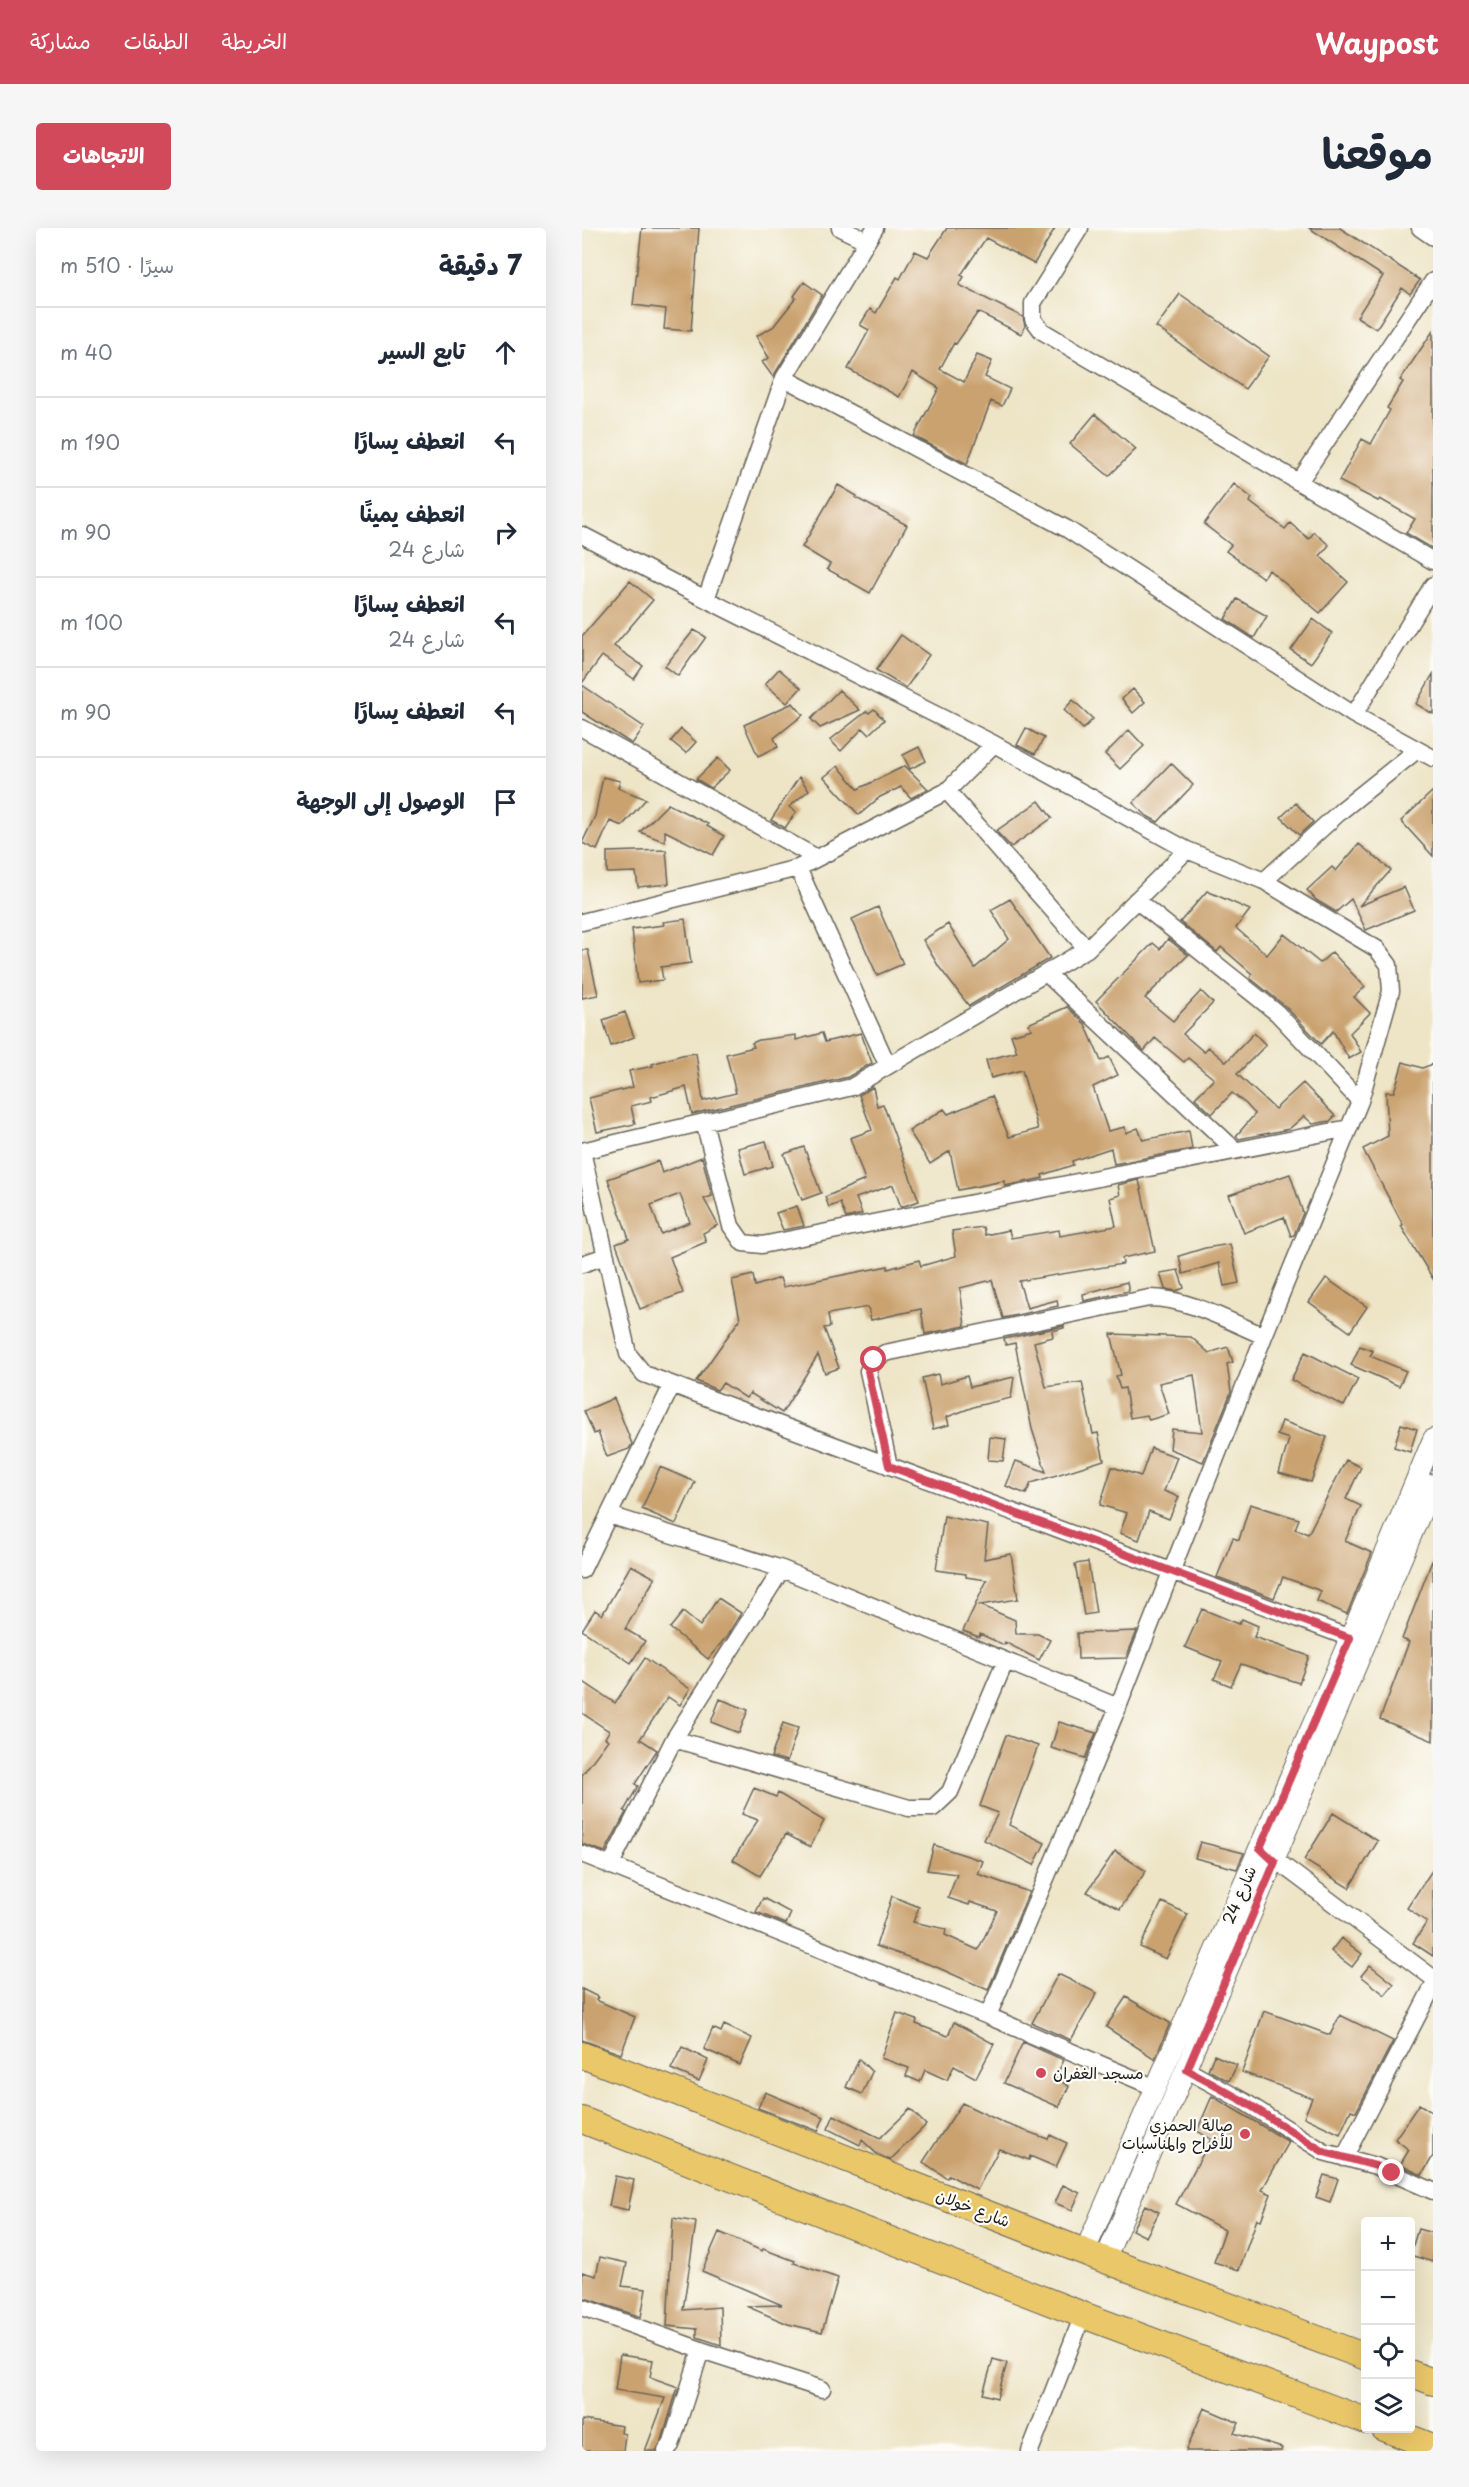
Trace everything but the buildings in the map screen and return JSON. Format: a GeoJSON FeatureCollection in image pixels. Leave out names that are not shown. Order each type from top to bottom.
{"type":"FeatureCollection","features":[{"type":"Feature","properties":{"kind":"main road","name":"شارع خولان"},"geometry":{"type":"LineString","coordinates":[[582,2055],[1095,2256],[1361,2356]]}},
{"type":"Feature","properties":{"kind":"main road"},"geometry":{"type":"LineString","coordinates":[[582,2120],[1083,2315],[1361,2419]]}},
{"type":"Feature","properties":{"kind":"main road"},"geometry":{"type":"LineString","coordinates":[[1415,2375],[1433,2382]]}},
{"type":"Feature","properties":{"kind":"main road"},"geometry":{"type":"LineString","coordinates":[[1397,2433],[1433,2447]]}},
{"type":"Feature","properties":{"kind":"street"},"geometry":{"type":"LineString","coordinates":[[706,599],[784,378],[871,235],[840,228]]}},
{"type":"Feature","properties":{"kind":"street"},"geometry":{"type":"LineString","coordinates":[[1080,228],[1033,303],[1033,319],[1042,331],[1433,561]]}},
{"type":"Feature","properties":{"kind":"street"},"geometry":{"type":"LineString","coordinates":[[1420,228],[1433,237]]}},
{"type":"Feature","properties":{"kind":"street"},"geometry":{"type":"LineString","coordinates":[[1299,482],[1433,281]]}},
{"type":"Feature","properties":{"kind":"street"},"geometry":{"type":"LineString","coordinates":[[784,378],[1066,529],[1354,715],[1433,758]]}},
{"type":"Feature","properties":{"kind":"street"},"geometry":{"type":"LineString","coordinates":[[582,535],[994,744],[1187,850],[1264,881],[1377,949],[1389,965],[1391,991],[1360,1101],[1264,1336],[1118,1707],[988,2016]]}},
{"type":"Feature","properties":{"kind":"street"},"geometry":{"type":"LineString","coordinates":[[1354,715],[1433,585]]}},
{"type":"Feature","properties":{"kind":"street"},"geometry":{"type":"LineString","coordinates":[[582,728],[817,858]]}},
{"type":"Feature","properties":{"kind":"street"},"geometry":{"type":"LineString","coordinates":[[582,922],[798,868],[947,791],[994,744]]}},
{"type":"Feature","properties":{"kind":"street"},"geometry":{"type":"LineString","coordinates":[[1264,881],[1342,810],[1417,750]]}},
{"type":"Feature","properties":{"kind":"street"},"geometry":{"type":"LineString","coordinates":[[947,791],[1087,949]]}},
{"type":"Feature","properties":{"kind":"street"},"geometry":{"type":"LineString","coordinates":[[1187,850],[1087,949],[852,1088],[582,1151],[628,1354],[644,1374],[1350,1638]]}},
{"type":"Feature","properties":{"kind":"street"},"geometry":{"type":"LineString","coordinates":[[798,868],[888,1066]]}},
{"type":"Feature","properties":{"kind":"street"},"geometry":{"type":"LineString","coordinates":[[1136,900],[1277,1012],[1360,1101]]}},
{"type":"Feature","properties":{"kind":"street"},"geometry":{"type":"LineString","coordinates":[[1046,973],[1235,1150]]}},
{"type":"Feature","properties":{"kind":"street"},"geometry":{"type":"LineString","coordinates":[[704,1122],[731,1226],[743,1244],[762,1245],[1349,1128]]}},
{"type":"Feature","properties":{"kind":"street"},"geometry":{"type":"LineString","coordinates":[[582,1264],[606,1256]]}},
{"type":"Feature","properties":{"kind":"street"},"geometry":{"type":"LineString","coordinates":[[889,1466],[868,1371],[874,1360],[885,1353],[1149,1298],[1166,1298],[1180,1302],[1264,1336]]}},
{"type":"Feature","properties":{"kind":"street"},"geometry":{"type":"LineString","coordinates":[[582,1570],[672,1385]]}},
{"type":"Feature","properties":{"kind":"street","name":"شارع 24"},"geometry":{"type":"LineString","coordinates":[[1095,2256],[1156,2088],[1350,1638],[1433,1438]]}},
{"type":"Feature","properties":{"kind":"street","name":"شارع 24"},"geometry":{"type":"LineString","coordinates":[[1095,2256],[1187,2070],[1433,1484]]}},
{"type":"Feature","properties":{"kind":"street"},"geometry":{"type":"LineString","coordinates":[[609,1515],[782,1569],[1118,1707]]}},
{"type":"Feature","properties":{"kind":"street"},"geometry":{"type":"LineString","coordinates":[[610,1866],[674,1739],[782,1569]]}},
{"type":"Feature","properties":{"kind":"street"},"geometry":{"type":"LineString","coordinates":[[674,1739],[909,1808],[933,1808],[950,1792],[1005,1662]]}},
{"type":"Feature","properties":{"kind":"street"},"geometry":{"type":"LineString","coordinates":[[1260,1848],[1275,1862],[1433,1978]]}},
{"type":"Feature","properties":{"kind":"street"},"geometry":{"type":"LineString","coordinates":[[582,1854],[988,2016],[1156,2088]]}},
{"type":"Feature","properties":{"kind":"street"},"geometry":{"type":"LineString","coordinates":[[1344,2158],[1433,1986]]}},
{"type":"Feature","properties":{"kind":"street"},"geometry":{"type":"LineString","coordinates":[[1187,2070],[1245,2102],[1324,2152],[1376,2166],[1433,2191]]}},
{"type":"Feature","properties":{"kind":"street"},"geometry":{"type":"LineString","coordinates":[[582,2307],[701,2350],[822,2389]]}},
{"type":"Feature","properties":{"kind":"street"},"geometry":{"type":"LineString","coordinates":[[1030,2451],[1083,2315]]}},
{"type":"Feature","properties":{"kind":"street"},"geometry":{"type":"LineString","coordinates":[[666,2451],[671,2445],[701,2350]]}},
{"type":"Feature","properties":{"kind":"place","name":"مسجد الغفران"},"geometry":{"type":"Point","coordinates":[1041,2073]}},
{"type":"Feature","properties":{"kind":"place","name":"صالة الحمزي للأفراح والمناسبات"},"geometry":{"type":"Point","coordinates":[1245,2134]}},
{"type":"Feature","properties":{"kind":"route"},"geometry":{"type":"LineString","coordinates":[[874,1360],[868,1371],[889,1466],[1350,1638],[1260,1848],[1275,1862],[1187,2070],[1245,2102],[1324,2152],[1360,2161],[1392,2173]]}}]}
